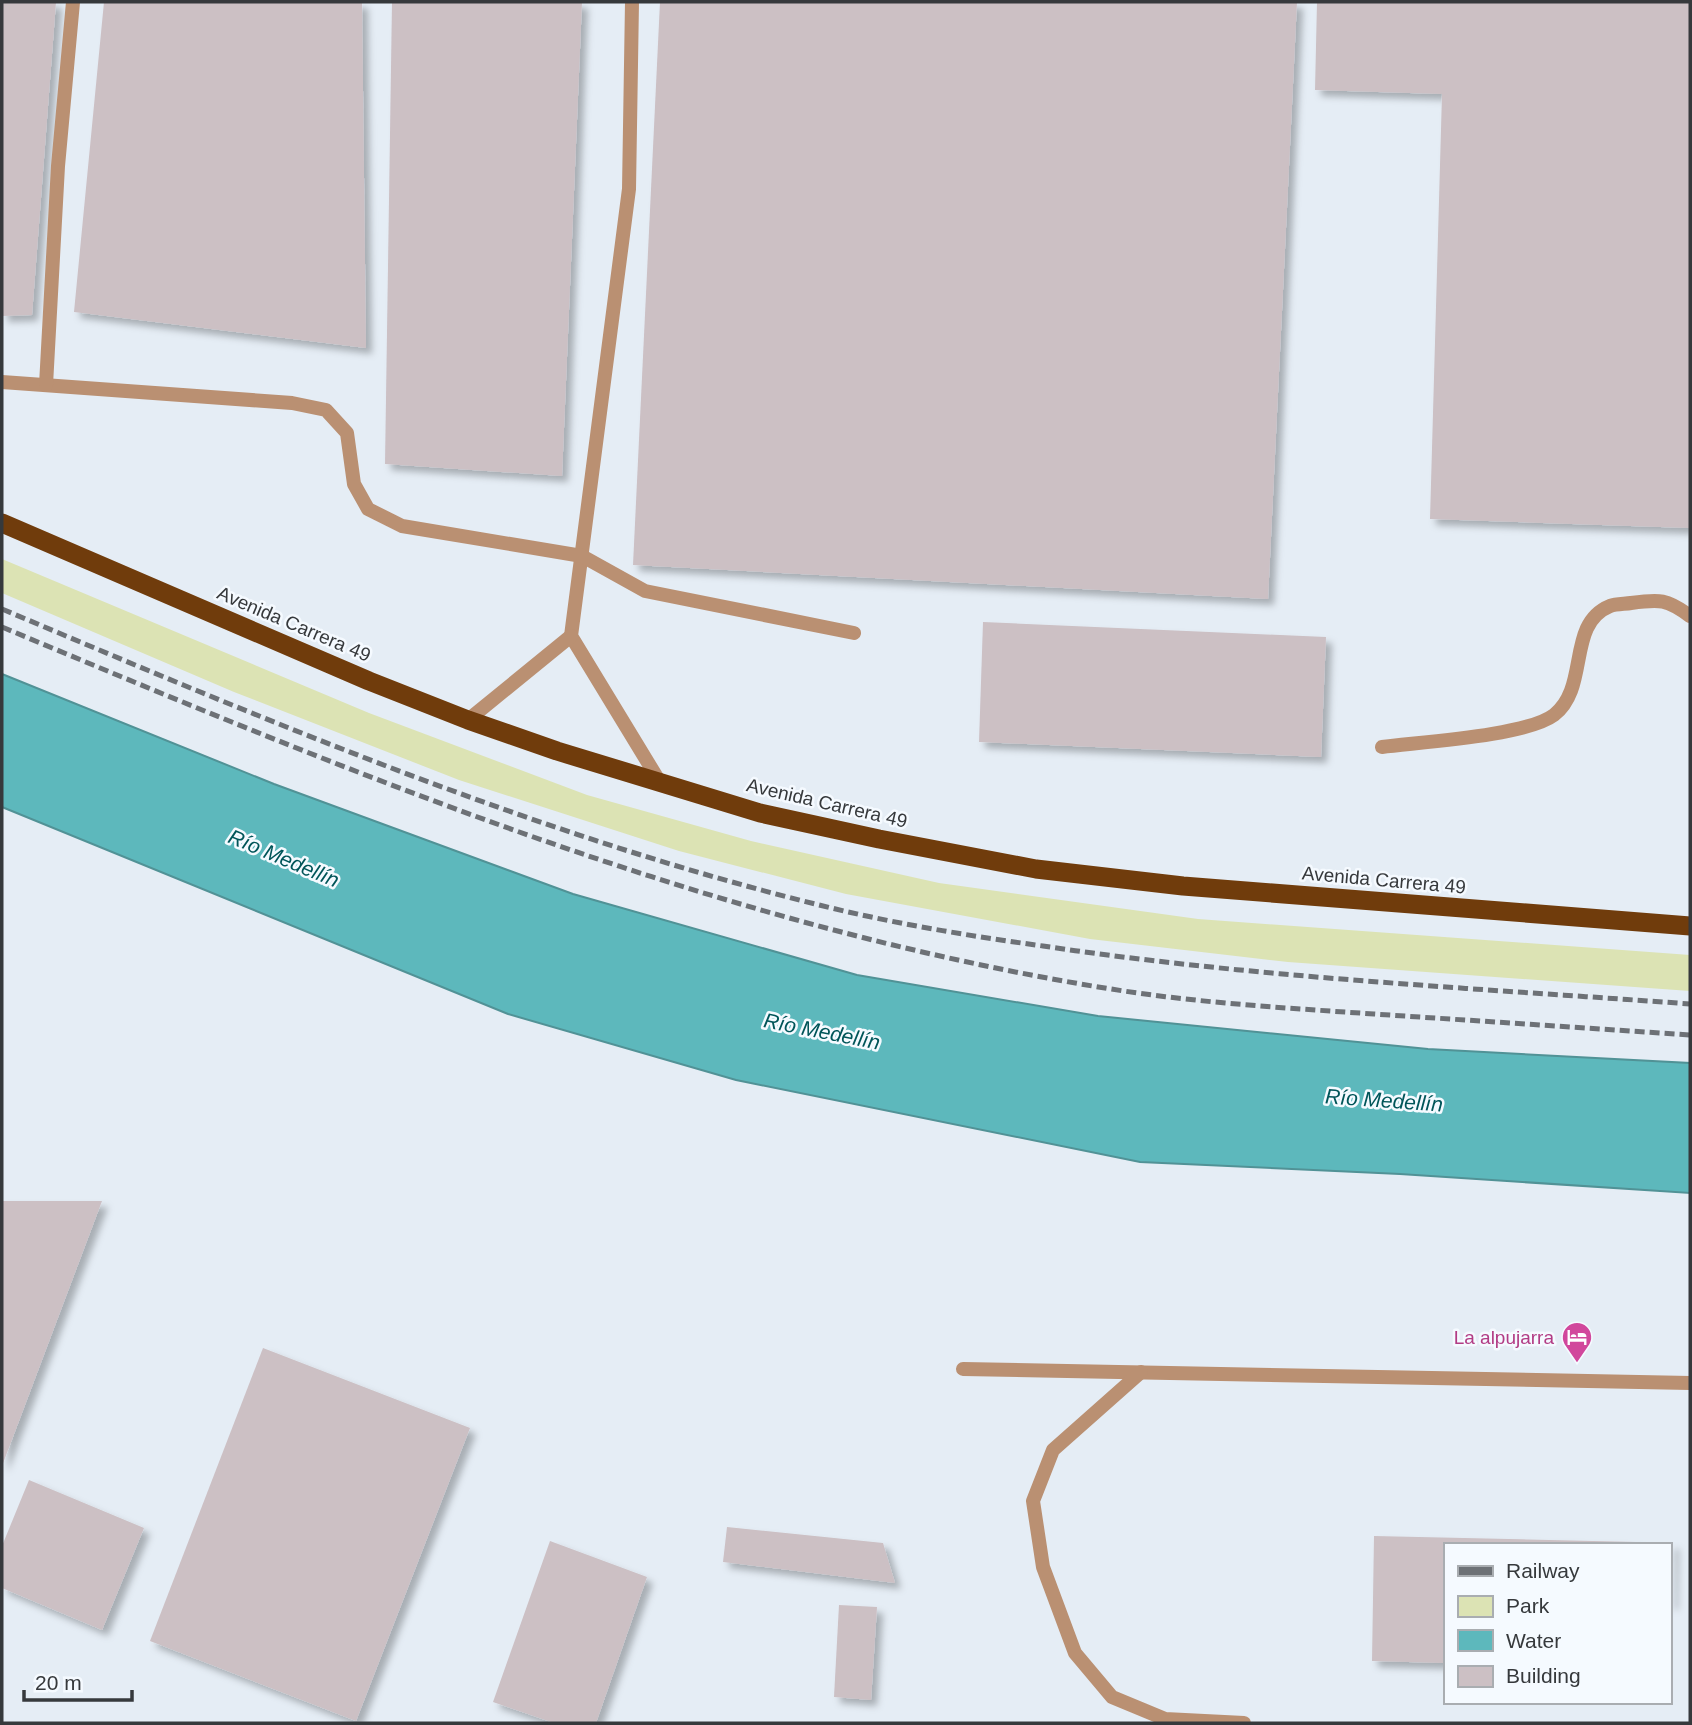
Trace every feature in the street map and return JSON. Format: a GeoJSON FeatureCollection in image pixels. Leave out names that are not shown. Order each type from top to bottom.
{"type":"FeatureCollection","features":[{"type":"Feature","properties":{"kind":"highway","name":"Avenida Carrera 49"},"geometry":{"type":"LineString","coordinates":[[2,523],[369,681],[468,720],[557,751],[760,813],[1036,869],[1183,886],[1690,926]]}},
{"type":"Feature","properties":{"kind":"lane"},"geometry":{"type":"LineString","coordinates":[[46,385],[58,166],[73,2]]}},
{"type":"Feature","properties":{"kind":"lane"},"geometry":{"type":"LineString","coordinates":[[632,2],[629,188],[571,636],[661,783]]}},
{"type":"Feature","properties":{"kind":"lane"},"geometry":{"type":"LineString","coordinates":[[2,382],[292,403],[326,411],[347,433],[354,484],[368,509],[401,526],[582,556],[645,591],[854,633]]}},
{"type":"Feature","properties":{"kind":"lane"},"geometry":{"type":"LineString","coordinates":[[1382,747],[1519,730],[1552,717],[1568,702],[1584,635],[1591,620],[1610,606],[1670,601],[1690,616]]}},
{"type":"Feature","properties":{"kind":"lane"},"geometry":{"type":"LineString","coordinates":[[468,720],[571,636]]}},
{"type":"Feature","properties":{"kind":"lane"},"geometry":{"type":"LineString","coordinates":[[962,1369],[1690,1383]]}},
{"type":"Feature","properties":{"kind":"lane"},"geometry":{"type":"LineString","coordinates":[[1141,1372],[1053,1450],[1033,1501],[1043,1567],[1075,1653],[1112,1698],[1165,1719],[1244,1723]]}},
{"type":"Feature","properties":{"kind":"green space"},"geometry":{"type":"Polygon","coordinates":[[[2,559],[369,713],[587,795],[751,841],[939,883],[1198,919],[1690,955],[1690,991],[1288,962],[1090,939],[846,894],[679,851],[459,780],[234,692],[2,593],[2,559]]]}},
{"type":"Feature","properties":{"kind":"water","name":"Río Medellín"},"geometry":{"type":"Polygon","coordinates":[[[2,674],[274,784],[573,894],[857,975],[1098,1016],[1428,1049],[1690,1063],[1690,1193],[1400,1174],[1140,1162],[736,1080],[508,1014],[2,807],[2,674]]]}},
{"type":"Feature","properties":{"kind":"building"},"geometry":{"type":"Polygon","coordinates":[[[2,2],[56,2],[32,315],[2,316],[2,2]]]}},
{"type":"Feature","properties":{"kind":"building"},"geometry":{"type":"Polygon","coordinates":[[[104,2],[362,2],[366,348],[74,312],[104,2]]]}},
{"type":"Feature","properties":{"kind":"building"},"geometry":{"type":"Polygon","coordinates":[[[392,2],[582,2],[562,476],[385,464],[392,2]]]}},
{"type":"Feature","properties":{"kind":"building"},"geometry":{"type":"Polygon","coordinates":[[[660,2],[1297,2],[1268,599],[633,565],[660,2]]]}},
{"type":"Feature","properties":{"kind":"building"},"geometry":{"type":"Polygon","coordinates":[[[1317,2],[1690,2],[1690,528],[1430,519],[1442,94],[1315,90],[1317,2]]]}},
{"type":"Feature","properties":{"kind":"building"},"geometry":{"type":"Polygon","coordinates":[[[983,622],[1326,637],[1321,757],[979,742],[983,622]]]}},
{"type":"Feature","properties":{"kind":"building"},"geometry":{"type":"Polygon","coordinates":[[[2,1201],[102,1201],[2,1466],[2,1201]]]}},
{"type":"Feature","properties":{"kind":"building"},"geometry":{"type":"Polygon","coordinates":[[[263,1348],[470,1428],[356,1721],[150,1641],[263,1348]]]}},
{"type":"Feature","properties":{"kind":"building"},"geometry":{"type":"Polygon","coordinates":[[[29,1480],[144,1528],[102,1630],[2,1588],[2,1546],[29,1480]]]}},
{"type":"Feature","properties":{"kind":"building"},"geometry":{"type":"Polygon","coordinates":[[[727,1527],[883,1543],[895,1583],[723,1562],[727,1527]]]}},
{"type":"Feature","properties":{"kind":"building"},"geometry":{"type":"Polygon","coordinates":[[[1374,1536],[1637,1542],[1444,1543],[1444,1663],[1372,1661],[1374,1536]]]}},
{"type":"Feature","properties":{"kind":"building"},"geometry":{"type":"Polygon","coordinates":[[[550,1541],[647,1577],[596,1723],[554,1723],[493,1702],[550,1541]]]}},
{"type":"Feature","properties":{"kind":"building"},"geometry":{"type":"Polygon","coordinates":[[[1671,1543],[1673,1543],[1672,1604],[1671,1543]]]}},
{"type":"Feature","properties":{"kind":"building"},"geometry":{"type":"Polygon","coordinates":[[[839,1605],[877,1607],[871,1700],[834,1697],[839,1605]]]}},
{"type":"Feature","properties":{"kind":"railway"},"geometry":{"type":"LineString","coordinates":[[2,609],[313,737],[522,816],[736,883],[844,911],[993,939],[1204,966],[1366,981],[1690,1004]]}},
{"type":"Feature","properties":{"kind":"railway"},"geometry":{"type":"LineString","coordinates":[[2,627],[409,792],[684,887],[824,928],[966,962],[1111,989],[1176,998],[1308,1010],[1690,1035]]}},
{"type":"Feature","properties":{"kind":"place","name":"La alpujarra"},"geometry":{"type":"Point","coordinates":[1577,1364]}}]}
